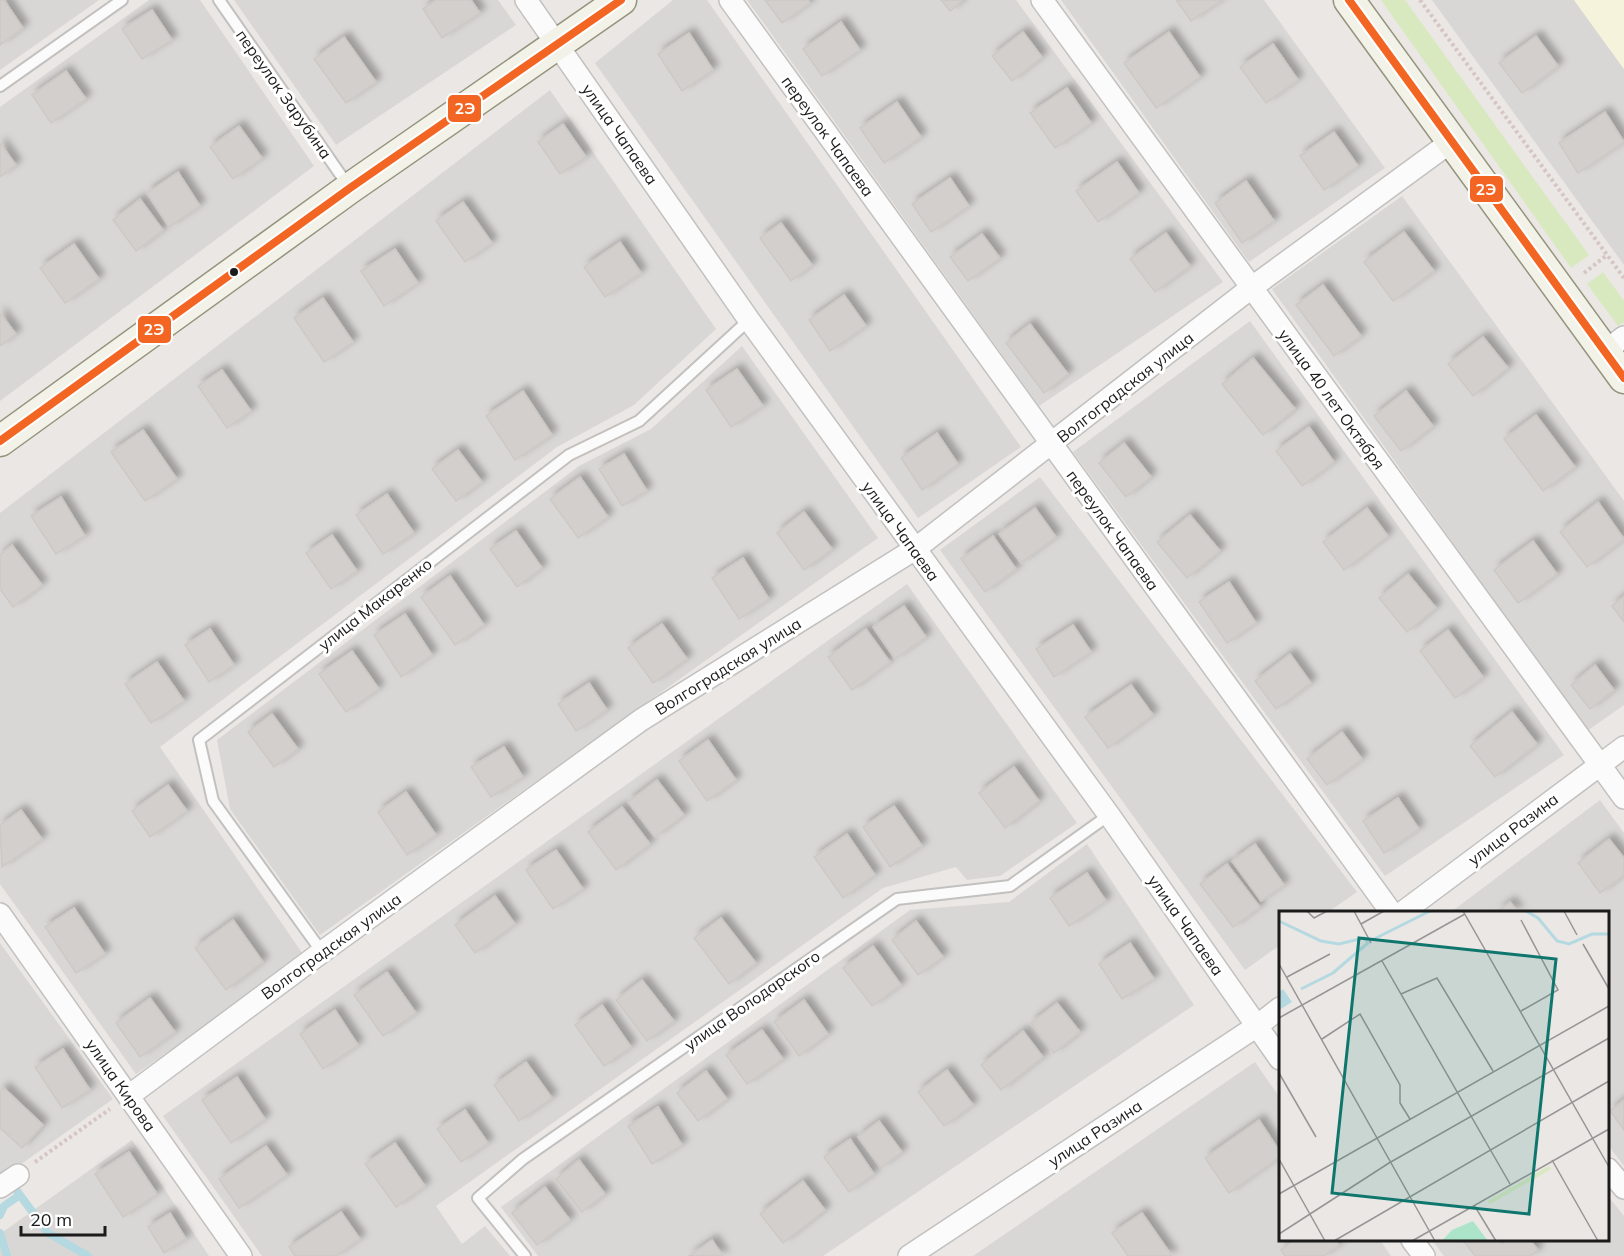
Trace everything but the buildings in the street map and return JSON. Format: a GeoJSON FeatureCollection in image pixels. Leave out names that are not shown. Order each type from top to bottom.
{"type":"FeatureCollection","features":[{"type":"Feature","properties":{"kind":"street","name":"улица Чапаева"},"geometry":{"type":"LineString","coordinates":[[526,0],[748,320],[1109,815],[1279,1056]]}},
{"type":"Feature","properties":{"kind":"street"},"geometry":{"type":"LineString","coordinates":[[0,441],[350,188],[559,46],[621,0]]}},
{"type":"Feature","properties":{"kind":"street","name":"переулок Чапаева"},"geometry":{"type":"LineString","coordinates":[[730,0],[1390,911]]}},
{"type":"Feature","properties":{"kind":"street","name":"улица 40 лет Октября"},"geometry":{"type":"LineString","coordinates":[[1042,0],[1624,798]]}},
{"type":"Feature","properties":{"kind":"street"},"geometry":{"type":"LineString","coordinates":[[1349,0],[1452,141],[1614,344],[1624,378]]}},
{"type":"Feature","properties":{"kind":"street","name":"Волгоградская улица"},"geometry":{"type":"LineString","coordinates":[[130,1095],[321,952],[641,720],[915,549],[1251,288],[1452,141]]}},
{"type":"Feature","properties":{"kind":"street","name":"улица Разина"},"geometry":{"type":"LineString","coordinates":[[1404,911],[1624,747]]}},
{"type":"Feature","properties":{"kind":"street","name":"улица Кирова"},"geometry":{"type":"LineString","coordinates":[[0,914],[130,1095],[241,1256]]}},
{"type":"Feature","properties":{"kind":"street","name":"улица Разина"},"geometry":{"type":"LineString","coordinates":[[909,1256],[1279,1010]]}},
{"type":"Feature","properties":{"kind":"street"},"geometry":{"type":"LineString","coordinates":[[1609,1170],[1624,1188]]}},
{"type":"Feature","properties":{"kind":"street"},"geometry":{"type":"LineString","coordinates":[[0,1187],[18,1175]]}},
{"type":"Feature","properties":{"kind":"street"},"geometry":{"type":"LineString","coordinates":[[1413,1241],[1424,1256]]}},
{"type":"Feature","properties":{"kind":"lane"},"geometry":{"type":"LineString","coordinates":[[0,86],[122,0]]}},
{"type":"Feature","properties":{"kind":"lane","name":"переулок Зарубина"},"geometry":{"type":"LineString","coordinates":[[219,0],[350,188]]}},
{"type":"Feature","properties":{"kind":"lane","name":"улица Макаренко"},"geometry":{"type":"LineString","coordinates":[[321,952],[213,801],[199,740],[568,455],[639,421],[748,320]]}},
{"type":"Feature","properties":{"kind":"lane","name":"улица Володарского"},"geometry":{"type":"LineString","coordinates":[[525,1256],[478,1198],[523,1159],[897,899],[1010,886],[1109,815]]}},
{"type":"Feature","properties":{"kind":"path"},"geometry":{"type":"LineString","coordinates":[[1420,0],[1624,278]]}},
{"type":"Feature","properties":{"kind":"path"},"geometry":{"type":"LineString","coordinates":[[1582,274],[1607,255]]}},
{"type":"Feature","properties":{"kind":"path"},"geometry":{"type":"LineString","coordinates":[[18,1175],[130,1095]]}},
{"type":"Feature","properties":{"kind":"shaded area"},"geometry":{"type":"Polygon","coordinates":[[[0,0],[99,0],[0,70],[0,0]]]}},
{"type":"Feature","properties":{"kind":"shaded area"},"geometry":{"type":"Polygon","coordinates":[[[149,0],[200,0],[314,166],[0,401],[0,107],[149,0]]]}},
{"type":"Feature","properties":{"kind":"shaded area"},"geometry":{"type":"Polygon","coordinates":[[[234,0],[498,0],[516,25],[336,145],[234,0]]]}},
{"type":"Feature","properties":{"kind":"shaded area"},"geometry":{"type":"Polygon","coordinates":[[[673,0],[707,0],[1021,447],[918,518],[595,63],[673,0]]]}},
{"type":"Feature","properties":{"kind":"shaded area"},"geometry":{"type":"Polygon","coordinates":[[[747,0],[1016,0],[1223,282],[1039,406],[747,0]]]}},
{"type":"Feature","properties":{"kind":"shaded area"},"geometry":{"type":"Polygon","coordinates":[[[1061,0],[1264,0],[1385,168],[1249,262],[1061,0]]]}},
{"type":"Feature","properties":{"kind":"shaded area"},"geometry":{"type":"Polygon","coordinates":[[[1432,0],[1574,0],[1624,69],[1624,265],[1432,0]]]}},
{"type":"Feature","properties":{"kind":"shaded area"},"geometry":{"type":"Polygon","coordinates":[[[1574,0],[1624,0],[1624,69],[1574,0]]]}},
{"type":"Feature","properties":{"kind":"shaded area"},"geometry":{"type":"Polygon","coordinates":[[[550,90],[716,329],[634,405],[557,447],[160,747],[305,957],[136,1074],[0,884],[0,513],[550,90]]]}},
{"type":"Feature","properties":{"kind":"shaded area"},"geometry":{"type":"Polygon","coordinates":[[[1402,196],[1624,501],[1624,705],[1587,731],[1272,289],[1402,196]]]}},
{"type":"Feature","properties":{"kind":"shaded area"},"geometry":{"type":"Polygon","coordinates":[[[1250,321],[1564,755],[1385,876],[1073,452],[1250,321]]]}},
{"type":"Feature","properties":{"kind":"shaded area"},"geometry":{"type":"Polygon","coordinates":[[[742,346],[878,538],[320,935],[230,809],[217,740],[579,466],[651,429],[742,346]]]}},
{"type":"Feature","properties":{"kind":"shaded area"},"geometry":{"type":"Polygon","coordinates":[[[1040,477],[1357,892],[1329,911],[1279,911],[1279,946],[1245,970],[940,550],[1040,477]]]}},
{"type":"Feature","properties":{"kind":"shaded area"},"geometry":{"type":"Polygon","coordinates":[[[907,584],[1077,823],[1000,876],[967,880],[956,867],[883,888],[436,1206],[462,1244],[485,1226],[510,1256],[262,1256],[163,1116],[907,584]]]}},
{"type":"Feature","properties":{"kind":"shaded area"},"geometry":{"type":"Polygon","coordinates":[[[1600,800],[1624,833],[1624,1166],[1609,1146],[1609,911],[1452,911],[1600,800]]]}},
{"type":"Feature","properties":{"kind":"shaded area"},"geometry":{"type":"Polygon","coordinates":[[[1087,844],[1194,1005],[823,1256],[538,1256],[501,1207],[910,910],[1009,902],[1087,844]]]}},
{"type":"Feature","properties":{"kind":"shaded area"},"geometry":{"type":"Polygon","coordinates":[[[0,943],[113,1099],[0,1179],[0,943]]]}},
{"type":"Feature","properties":{"kind":"shaded area"},"geometry":{"type":"Polygon","coordinates":[[[1255,1062],[1279,1097],[1279,1241],[1381,1241],[1391,1256],[973,1256],[1255,1062]]]}},
{"type":"Feature","properties":{"kind":"shaded area"},"geometry":{"type":"Polygon","coordinates":[[[132,1140],[209,1256],[0,1256],[0,1234],[132,1140]]]}},
{"type":"Feature","properties":{"kind":"shaded area"},"geometry":{"type":"Polygon","coordinates":[[[1609,1197],[1624,1216],[1624,1256],[1444,1256],[1433,1241],[1609,1241],[1609,1197]]]}},
{"type":"Feature","properties":{"kind":"green space"},"geometry":{"type":"Polygon","coordinates":[[[1381,0],[1405,0],[1589,255],[1571,268],[1381,0]]]}},
{"type":"Feature","properties":{"kind":"green space"},"geometry":{"type":"Polygon","coordinates":[[[1603,272],[1624,301],[1624,322],[1618,326],[1587,284],[1603,272]]]}},
{"type":"Feature","properties":{"kind":"waterway"},"geometry":{"type":"LineString","coordinates":[[14,1187],[48,1233],[88,1256]]}},
{"type":"Feature","properties":{"kind":"waterway"},"geometry":{"type":"LineString","coordinates":[[0,1215],[4,1206],[20,1195]]}},
{"type":"Feature","properties":{"kind":"waterway"},"geometry":{"type":"LineString","coordinates":[[0,1233],[7,1256]]}},
{"type":"Feature","properties":{"kind":"transit line","name":"2Э"},"geometry":{"type":"LineString","coordinates":[[0,441],[350,188],[621,0]]}},
{"type":"Feature","properties":{"kind":"transit line","name":"2Э"},"geometry":{"type":"LineString","coordinates":[[1349,0],[1624,378]]}}]}
